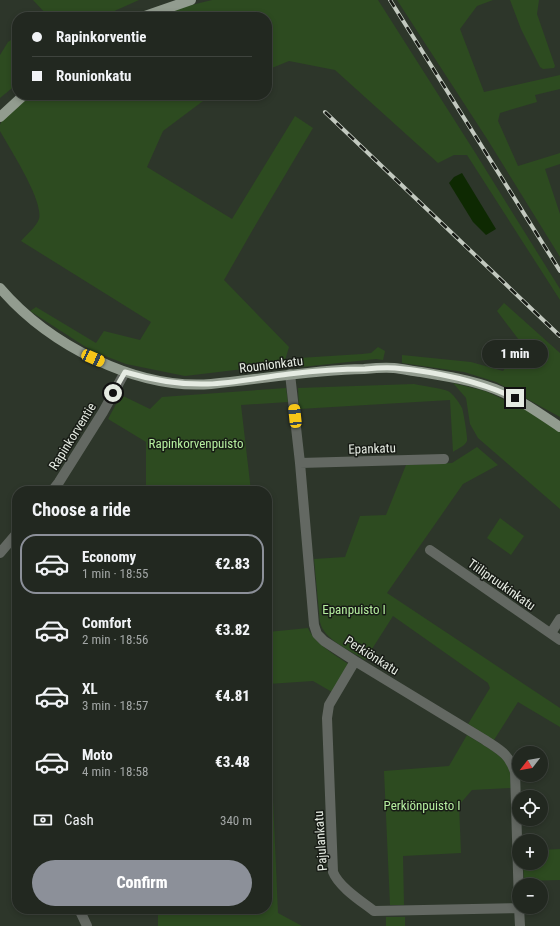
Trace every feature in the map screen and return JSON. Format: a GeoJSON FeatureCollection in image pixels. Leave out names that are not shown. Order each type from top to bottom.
{"type":"FeatureCollection","features":[{"type":"Feature","properties":{"kind":"main road"},"geometry":{"type":"LineString","coordinates":[[156,12],[191,0]]}},
{"type":"Feature","properties":{"kind":"main road"},"geometry":{"type":"LineString","coordinates":[[0,117],[19,100]]}},
{"type":"Feature","properties":{"kind":"main road","name":"Rounionkatu"},"geometry":{"type":"LineString","coordinates":[[0,288],[35,322],[60,340],[85,354],[125,372],[150,379],[186,384],[209,384],[290,374],[348,369],[394,368],[458,377],[495,389],[515,398],[560,427]]}},
{"type":"Feature","properties":{"kind":"street","name":"Rapinkorventie"},"geometry":{"type":"LineString","coordinates":[[56,486],[125,372]]}},
{"type":"Feature","properties":{"kind":"street","name":"Perkiönkatu"},"geometry":{"type":"LineString","coordinates":[[290,374],[300,463],[314,625],[317,634],[324,641],[355,661],[485,740],[505,754],[512,762],[515,772],[518,878]]}},
{"type":"Feature","properties":{"kind":"street","name":"Epankatu"},"geometry":{"type":"LineString","coordinates":[[300,463],[444,459]]}},
{"type":"Feature","properties":{"kind":"street"},"geometry":{"type":"LineString","coordinates":[[0,553],[12,539]]}},
{"type":"Feature","properties":{"kind":"street","name":"Tiilipruukinkatu"},"geometry":{"type":"LineString","coordinates":[[430,550],[560,640]]}},
{"type":"Feature","properties":{"kind":"street"},"geometry":{"type":"LineString","coordinates":[[551,634],[560,619]]}},
{"type":"Feature","properties":{"kind":"street","name":"Pajulankatu"},"geometry":{"type":"LineString","coordinates":[[355,661],[329,705],[327,718],[333,872],[335,878],[340,884],[374,911],[512,907]]}},
{"type":"Feature","properties":{"kind":"street"},"geometry":{"type":"LineString","coordinates":[[81,914],[87,926]]}},
{"type":"Feature","properties":{"kind":"street","name":"Perkiönkatu"},"geometry":{"type":"LineString","coordinates":[[519,914],[520,926]]}},
{"type":"Feature","properties":{"kind":"green space"},"geometry":{"type":"Polygon","coordinates":[[[33,0],[139,0],[112,12],[44,12],[33,0]]]}},
{"type":"Feature","properties":{"kind":"green space"},"geometry":{"type":"Polygon","coordinates":[[[212,0],[378,0],[560,289],[560,300],[467,155],[454,155],[438,163],[335,70],[289,61],[272,68],[272,12],[169,12],[175,9],[212,0]]]}},
{"type":"Feature","properties":{"kind":"green space"},"geometry":{"type":"Polygon","coordinates":[[[397,0],[493,0],[477,6],[460,29],[484,92],[560,75],[560,89],[535,95],[537,102],[500,113],[498,121],[518,166],[560,153],[560,164],[545,169],[560,214],[560,257],[489,142],[397,0]]]}},
{"type":"Feature","properties":{"kind":"green space"},"geometry":{"type":"Polygon","coordinates":[[[510,0],[539,0],[537,14],[555,66],[554,68],[543,69],[540,67],[521,29],[510,0]]]}},
{"type":"Feature","properties":{"kind":"green space"},"geometry":{"type":"Polygon","coordinates":[[[12,39],[12,88],[0,98],[0,55],[8,42],[12,39]]]}},
{"type":"Feature","properties":{"kind":"green space"},"geometry":{"type":"Polygon","coordinates":[[[26,100],[204,100],[163,131],[147,167],[232,219],[295,116],[313,128],[224,280],[289,347],[284,364],[185,376],[126,364],[92,351],[30,311],[36,307],[96,343],[104,331],[140,340],[151,322],[21,241],[38,222],[39,211],[25,175],[0,131],[2,120],[26,100]]]}},
{"type":"Feature","properties":{"kind":"green space"},"geometry":{"type":"Polygon","coordinates":[[[504,303],[560,353],[560,417],[496,382],[464,372],[402,363],[402,355],[471,362],[503,371],[522,344],[497,311],[504,303]]]}},
{"type":"Feature","properties":{"kind":"green space"},"geometry":{"type":"Polygon","coordinates":[[[378,347],[385,351],[383,360],[376,359],[302,367],[299,358],[371,353],[378,347]]]}},
{"type":"Feature","properties":{"kind":"green space"},"geometry":{"type":"Polygon","coordinates":[[[453,383],[485,391],[536,414],[560,431],[560,509],[478,438],[470,424],[466,398],[453,383]]]}},
{"type":"Feature","properties":{"kind":"green space"},"geometry":{"type":"Polygon","coordinates":[[[414,384],[448,391],[456,398],[462,408],[466,430],[467,441],[463,446],[453,452],[450,400],[299,409],[298,388],[414,384]]]}},
{"type":"Feature","properties":{"kind":"green space","name":"Rapinkorvenpuisto"},"geometry":{"type":"Polygon","coordinates":[[[286,388],[288,402],[241,405],[250,486],[146,486],[146,442],[108,419],[121,395],[150,409],[162,397],[286,388]]]}},
{"type":"Feature","properties":{"kind":"green space","name":"Epanpuisto I"},"geometry":{"type":"Polygon","coordinates":[[[477,447],[498,465],[463,484],[387,593],[560,708],[560,727],[518,702],[494,740],[468,724],[490,688],[488,683],[393,616],[365,660],[338,644],[327,634],[322,628],[320,622],[314,559],[345,557],[360,516],[386,515],[406,465],[452,463],[477,447]]]}},
{"type":"Feature","properties":{"kind":"green space"},"geometry":{"type":"Polygon","coordinates":[[[500,518],[524,536],[511,555],[487,538],[500,518]]]}},
{"type":"Feature","properties":{"kind":"green space"},"geometry":{"type":"Polygon","coordinates":[[[308,628],[320,644],[348,664],[332,692],[313,681],[272,684],[272,632],[308,628]]]}},
{"type":"Feature","properties":{"kind":"green space","name":"Perkiönpuisto I"},"geometry":{"type":"Polygon","coordinates":[[[467,735],[497,754],[507,764],[510,771],[511,788],[472,790],[459,805],[461,853],[403,856],[404,905],[390,905],[384,771],[449,766],[467,735]]]}},
{"type":"Feature","properties":{"kind":"green space"},"geometry":{"type":"Polygon","coordinates":[[[272,776],[278,913],[302,926],[158,926],[158,914],[272,914],[272,776]]]}},
{"type":"Feature","properties":{"kind":"green space"},"geometry":{"type":"Polygon","coordinates":[[[560,849],[560,880],[548,880],[548,878],[524,878],[523,870],[548,870],[548,850],[560,849]]]}},
{"type":"Feature","properties":{"kind":"green space"},"geometry":{"type":"Polygon","coordinates":[[[386,917],[405,917],[405,926],[386,926],[386,917]]]}},
{"type":"Feature","properties":{"kind":"shaded area"},"geometry":{"type":"Polygon","coordinates":[[[462,173],[496,229],[486,235],[473,222],[449,183],[454,177],[462,173]]]}},
{"type":"Feature","properties":{"kind":"railway"},"geometry":{"type":"LineString","coordinates":[[390,0],[560,271]]}},
{"type":"Feature","properties":{"kind":"railway"},"geometry":{"type":"LineString","coordinates":[[325,112],[560,336]]}},
{"type":"Feature","properties":{"kind":"route"},"geometry":{"type":"LineString","coordinates":[[113,393],[125,372],[144,378],[166,382],[209,384],[290,374],[348,369],[394,368],[458,377],[495,389],[515,398]]}}]}
